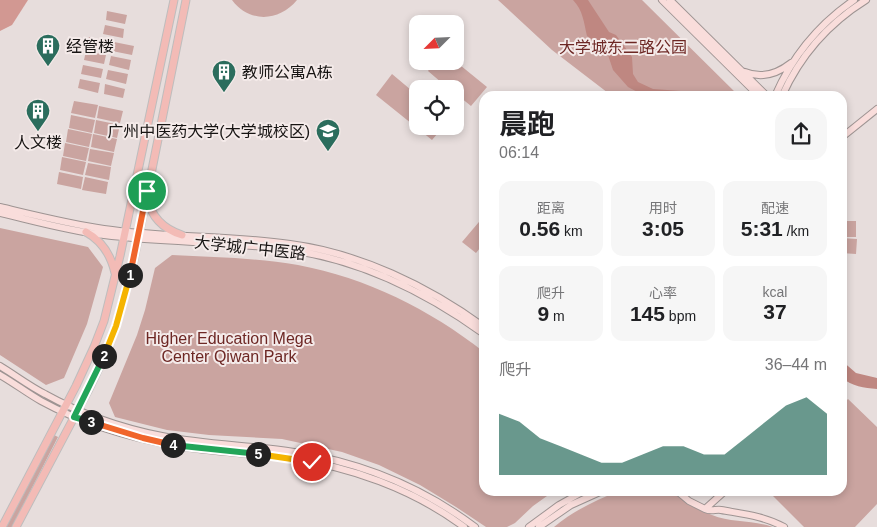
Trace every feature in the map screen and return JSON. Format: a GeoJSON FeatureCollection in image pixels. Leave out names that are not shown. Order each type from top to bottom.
{"type":"FeatureCollection","features":[{"type":"Feature","properties":{"kind":"main road"},"geometry":{"type":"LineString","coordinates":[[2,527],[64,408],[100,333],[125,234],[174,0]]}},
{"type":"Feature","properties":{"kind":"main road"},"geometry":{"type":"LineString","coordinates":[[16,527],[99,368],[116,326],[129,282],[186,0]]}},
{"type":"Feature","properties":{"kind":"main road"},"geometry":{"type":"LineString","coordinates":[[662,0],[754,91]]}},
{"type":"Feature","properties":{"kind":"main road"},"geometry":{"type":"LineString","coordinates":[[670,0],[762,91]]}},
{"type":"Feature","properties":{"kind":"main road"},"geometry":{"type":"LineString","coordinates":[[778,91],[807,43],[827,22],[854,0]]}},
{"type":"Feature","properties":{"kind":"main road"},"geometry":{"type":"LineString","coordinates":[[785,91],[812,47],[838,21],[866,0]]}},
{"type":"Feature","properties":{"kind":"main road"},"geometry":{"type":"LineString","coordinates":[[742,71],[753,75],[766,76],[778,72],[796,59]]}},
{"type":"Feature","properties":{"kind":"main road"},"geometry":{"type":"LineString","coordinates":[[847,133],[877,109]]}},
{"type":"Feature","properties":{"kind":"main road"},"geometry":{"type":"LineString","coordinates":[[147,191],[149,205],[156,219],[168,229],[182,235]]}},
{"type":"Feature","properties":{"kind":"main road","name":"大学城广中医路"},"geometry":{"type":"LineString","coordinates":[[0,207],[125,234]]}},
{"type":"Feature","properties":{"kind":"main road","name":"大学城广中医路"},"geometry":{"type":"LineString","coordinates":[[0,213],[86,232],[288,249],[339,261],[361,268],[407,288],[443,307],[479,331]]}},
{"type":"Feature","properties":{"kind":"main road"},"geometry":{"type":"LineString","coordinates":[[86,232],[99,241],[106,250],[111,260],[115,278]]}},
{"type":"Feature","properties":{"kind":"main road","name":"大学城广中医路"},"geometry":{"type":"LineString","coordinates":[[138,235],[182,235],[289,244],[340,255],[409,282],[446,302],[479,324]]}},
{"type":"Feature","properties":{"kind":"main road"},"geometry":{"type":"LineString","coordinates":[[0,366],[64,408]]}},
{"type":"Feature","properties":{"kind":"main road"},"geometry":{"type":"LineString","coordinates":[[0,375],[40,400],[129,434],[198,449],[288,458],[345,470],[403,492],[426,503],[464,527]]}},
{"type":"Feature","properties":{"kind":"main road"},"geometry":{"type":"LineString","coordinates":[[76,413],[162,436],[294,452],[350,464],[409,487],[438,502],[475,527]]}},
{"type":"Feature","properties":{"kind":"main road"},"geometry":{"type":"LineString","coordinates":[[529,527],[557,506],[575,496]]}},
{"type":"Feature","properties":{"kind":"main road"},"geometry":{"type":"LineString","coordinates":[[539,527],[571,505],[591,496]]}},
{"type":"Feature","properties":{"kind":"main road"},"geometry":{"type":"LineString","coordinates":[[682,496],[707,510],[720,510],[758,516],[784,527]]}},
{"type":"Feature","properties":{"kind":"main road"},"geometry":{"type":"LineString","coordinates":[[707,510],[720,496]]}},
{"type":"Feature","properties":{"kind":"green space"},"geometry":{"type":"Polygon","coordinates":[[[232,0],[297,0],[282,13],[264,17],[247,13],[232,0]]]}},
{"type":"Feature","properties":{"kind":"green space","name":"大学城东二路公园"},"geometry":{"type":"Polygon","coordinates":[[[498,0],[642,0],[734,91],[605,91],[552,50],[498,0]]]}},
{"type":"Feature","properties":{"kind":"green space"},"geometry":{"type":"Polygon","coordinates":[[[107,11],[127,15],[125,24],[106,20],[107,11]]]}},
{"type":"Feature","properties":{"kind":"green space"},"geometry":{"type":"Polygon","coordinates":[[[105,25],[124,29],[123,38],[103,34],[105,25]]]}},
{"type":"Feature","properties":{"kind":"green space"},"geometry":{"type":"Polygon","coordinates":[[[89,37],[109,41],[107,50],[87,46],[89,37]]]}},
{"type":"Feature","properties":{"kind":"green space"},"geometry":{"type":"Polygon","coordinates":[[[114,42],[134,46],[132,55],[112,51],[114,42]]]}},
{"type":"Feature","properties":{"kind":"green space"},"geometry":{"type":"Polygon","coordinates":[[[86,51],[106,55],[104,64],[84,60],[86,51]]]}},
{"type":"Feature","properties":{"kind":"green space"},"geometry":{"type":"Polygon","coordinates":[[[111,56],[131,60],[129,70],[109,65],[111,56]]]}},
{"type":"Feature","properties":{"kind":"green space"},"geometry":{"type":"Polygon","coordinates":[[[83,65],[103,69],[101,78],[81,74],[83,65]]]}},
{"type":"Feature","properties":{"kind":"green space"},"geometry":{"type":"Polygon","coordinates":[[[464,68],[487,87],[484,91],[479,91],[479,96],[471,106],[464,100],[464,80],[438,80],[429,70],[464,70],[464,68]]]}},
{"type":"Feature","properties":{"kind":"green space"},"geometry":{"type":"Polygon","coordinates":[[[108,70],[128,74],[126,84],[106,79],[108,70]]]}},
{"type":"Feature","properties":{"kind":"green space"},"geometry":{"type":"Polygon","coordinates":[[[392,74],[409,88],[409,122],[376,95],[392,74]]]}},
{"type":"Feature","properties":{"kind":"green space"},"geometry":{"type":"Polygon","coordinates":[[[80,79],[100,83],[98,93],[78,88],[80,79]]]}},
{"type":"Feature","properties":{"kind":"green space"},"geometry":{"type":"Polygon","coordinates":[[[105,84],[125,89],[123,98],[104,94],[105,84]]]}},
{"type":"Feature","properties":{"kind":"green space"},"geometry":{"type":"Polygon","coordinates":[[[74,101],[98,105],[95,118],[71,113],[74,101]]]}},
{"type":"Feature","properties":{"kind":"green space"},"geometry":{"type":"Polygon","coordinates":[[[99,106],[123,111],[120,123],[97,118],[99,106]]]}},
{"type":"Feature","properties":{"kind":"green space"},"geometry":{"type":"Polygon","coordinates":[[[71,115],[95,120],[92,133],[69,128],[71,115]]]}},
{"type":"Feature","properties":{"kind":"green space"},"geometry":{"type":"Polygon","coordinates":[[[96,120],[120,125],[117,138],[94,133],[96,120]]]}},
{"type":"Feature","properties":{"kind":"green space"},"geometry":{"type":"Polygon","coordinates":[[[68,129],[92,134],[89,147],[66,142],[68,129]]]}},
{"type":"Feature","properties":{"kind":"green space"},"geometry":{"type":"Polygon","coordinates":[[[93,134],[117,139],[114,152],[91,147],[93,134]]]}},
{"type":"Feature","properties":{"kind":"green space"},"geometry":{"type":"Polygon","coordinates":[[[426,135],[436,135],[432,140],[426,135]]]}},
{"type":"Feature","properties":{"kind":"green space"},"geometry":{"type":"Polygon","coordinates":[[[65,143],[89,148],[86,161],[63,156],[65,143]]]}},
{"type":"Feature","properties":{"kind":"green space"},"geometry":{"type":"Polygon","coordinates":[[[90,149],[114,153],[111,166],[88,161],[90,149]]]}},
{"type":"Feature","properties":{"kind":"green space"},"geometry":{"type":"Polygon","coordinates":[[[62,157],[86,162],[83,175],[60,170],[62,157]]]}},
{"type":"Feature","properties":{"kind":"green space"},"geometry":{"type":"Polygon","coordinates":[[[88,163],[111,167],[109,180],[85,175],[88,163]]]}},
{"type":"Feature","properties":{"kind":"green space"},"geometry":{"type":"Polygon","coordinates":[[[59,172],[83,177],[81,189],[57,184],[59,172]]]}},
{"type":"Feature","properties":{"kind":"green space"},"geometry":{"type":"Polygon","coordinates":[[[85,177],[108,182],[106,194],[82,190],[85,177]]]}},
{"type":"Feature","properties":{"kind":"green space"},"geometry":{"type":"Polygon","coordinates":[[[847,221],[856,221],[856,237],[847,237],[847,221]]]}},
{"type":"Feature","properties":{"kind":"green space"},"geometry":{"type":"Polygon","coordinates":[[[479,222],[479,249],[476,253],[462,242],[479,222]]]}},
{"type":"Feature","properties":{"kind":"green space"},"geometry":{"type":"Polygon","coordinates":[[[0,228],[88,247],[103,267],[87,324],[64,378],[46,385],[0,355],[0,228]]]}},
{"type":"Feature","properties":{"kind":"green space"},"geometry":{"type":"Polygon","coordinates":[[[847,238],[857,239],[856,254],[847,253],[847,238]]]}},
{"type":"Feature","properties":{"kind":"green space","name":"Higher Education Mega Center Qiwan Park"},"geometry":{"type":"Polygon","coordinates":[[[172,255],[235,258],[298,265],[348,278],[373,287],[419,309],[479,348],[479,496],[547,496],[515,523],[507,527],[486,527],[420,485],[379,465],[342,452],[282,439],[209,435],[167,430],[115,417],[109,403],[137,335],[155,268],[172,255]]]}},
{"type":"Feature","properties":{"kind":"green space"},"geometry":{"type":"Polygon","coordinates":[[[847,400],[877,427],[877,504],[855,527],[804,527],[773,496],[847,496],[847,400]]]}},
{"type":"Feature","properties":{"kind":"green space"},"geometry":{"type":"Polygon","coordinates":[[[54,435],[58,437],[12,527],[5,527],[54,435]]]}},
{"type":"Feature","properties":{"kind":"green space"},"geometry":{"type":"Polygon","coordinates":[[[607,496],[683,496],[703,511],[719,518],[773,527],[554,527],[585,506],[607,496]]]}},
{"type":"Feature","properties":{"kind":"shaded area"},"geometry":{"type":"Polygon","coordinates":[[[0,0],[28,0],[12,25],[0,31],[0,0]]]}},
{"type":"Feature","properties":{"kind":"shaded area"},"geometry":{"type":"Polygon","coordinates":[[[573,0],[588,0],[609,32],[616,35],[632,57],[633,74],[638,82],[653,89],[681,91],[636,91],[628,87],[613,70],[607,52],[601,45],[587,36],[581,12],[573,0]]]}},
{"type":"Feature","properties":{"kind":"shaded area"},"geometry":{"type":"Polygon","coordinates":[[[847,365],[856,373],[877,378],[877,389],[858,386],[847,381],[847,365]]]}},
{"type":"Feature","properties":{"kind":"place","name":"经管楼"},"geometry":{"type":"Point","coordinates":[48,67]}},
{"type":"Feature","properties":{"kind":"place","name":"教师公寓A栋"},"geometry":{"type":"Point","coordinates":[224,93]}},
{"type":"Feature","properties":{"kind":"place","name":"人文楼"},"geometry":{"type":"Point","coordinates":[38,132]}},
{"type":"Feature","properties":{"kind":"place","name":"广州中医药大学(大学城校区)"},"geometry":{"type":"Point","coordinates":[328,152]}},
{"type":"Feature","properties":{"kind":"route"},"geometry":{"type":"LineString","coordinates":[[147,191],[129,282],[116,326],[106,354],[74,417],[143,438],[177,446],[258,454],[312,462]]}}]}
